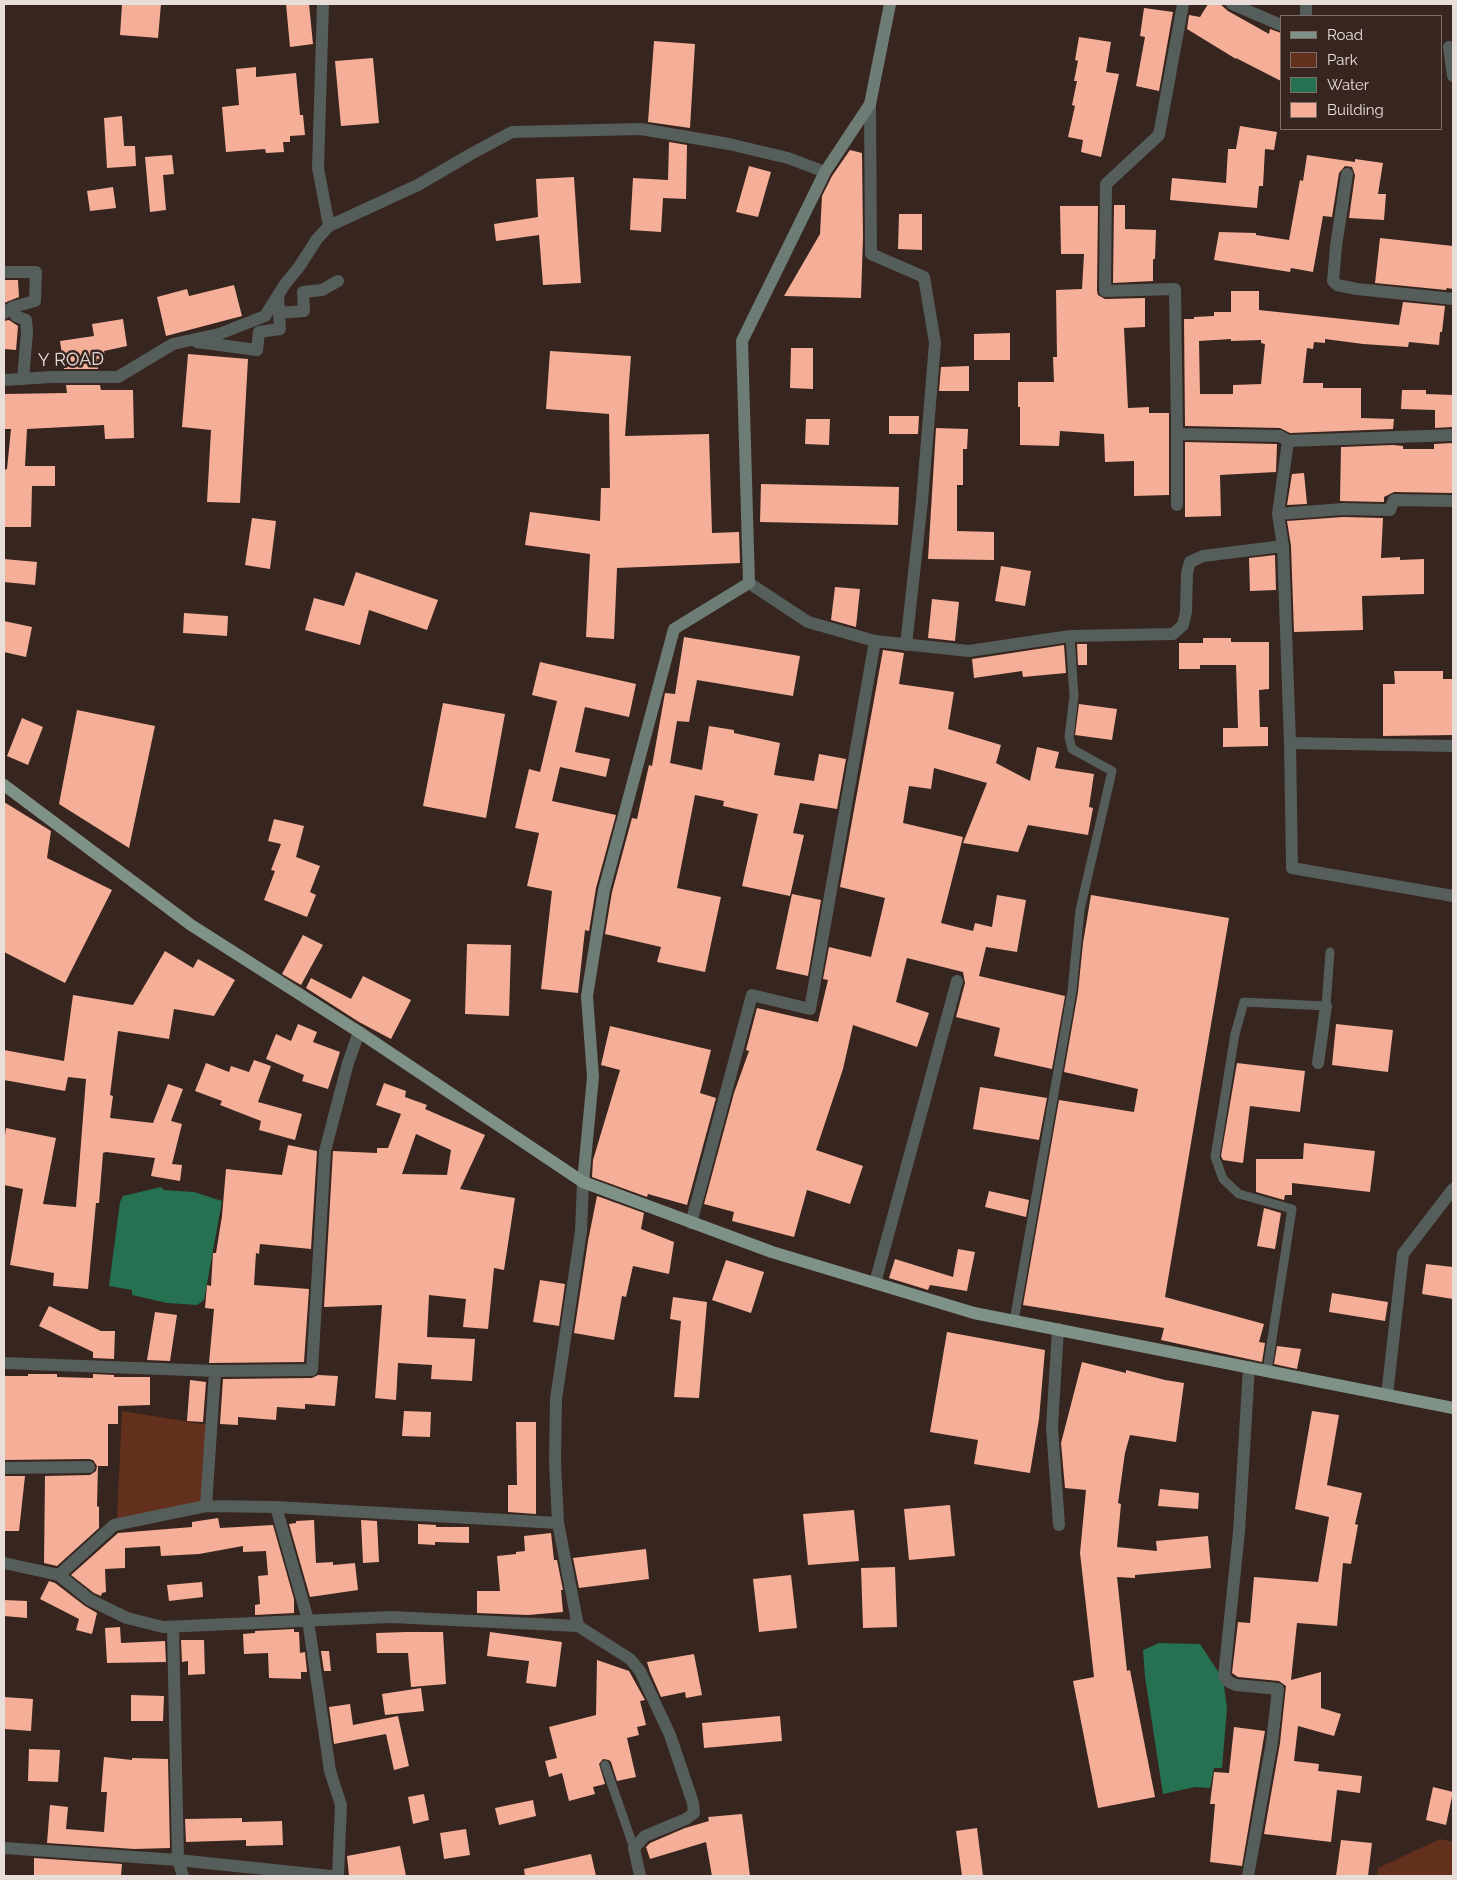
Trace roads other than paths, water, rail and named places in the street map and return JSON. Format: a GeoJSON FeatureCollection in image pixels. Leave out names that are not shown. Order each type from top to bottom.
{"type":"FeatureCollection","features":[{"type":"Feature","properties":{"kind":"main road"},"geometry":{"type":"LineString","coordinates":[[4,785],[191,926],[359,1032],[583,1182],[772,1252],[974,1313],[1453,1408]]}},
{"type":"Feature","properties":{"kind":"street"},"geometry":{"type":"LineString","coordinates":[[323,4],[318,168],[329,226],[418,185],[512,132],[641,129],[729,144],[788,158],[825,172]]}},
{"type":"Feature","properties":{"kind":"street"},"geometry":{"type":"LineString","coordinates":[[890,4],[870,104],[871,254],[924,277],[935,342],[922,501],[906,645]]}},
{"type":"Feature","properties":{"kind":"street"},"geometry":{"type":"LineString","coordinates":[[1177,505],[1175,289],[1105,291],[1106,184],[1159,135],[1183,4]]}},
{"type":"Feature","properties":{"kind":"street"},"geometry":{"type":"LineString","coordinates":[[1232,4],[1280,25]]}},
{"type":"Feature","properties":{"kind":"street"},"geometry":{"type":"LineString","coordinates":[[1448,47],[1453,76]]}},
{"type":"Feature","properties":{"kind":"street"},"geometry":{"type":"LineString","coordinates":[[749,583],[742,341],[825,172],[870,104]]}},
{"type":"Feature","properties":{"kind":"street"},"geometry":{"type":"LineString","coordinates":[[1346,174],[1333,281],[1337,284],[1357,289],[1453,300]]}},
{"type":"Feature","properties":{"kind":"street","name":"Y ROAD"},"geometry":{"type":"LineString","coordinates":[[4,380],[51,377],[118,377],[173,344],[219,334],[265,316],[317,239],[329,226]]}},
{"type":"Feature","properties":{"kind":"street"},"geometry":{"type":"LineString","coordinates":[[4,272],[36,272],[35,301],[8,310]]}},
{"type":"Feature","properties":{"kind":"street"},"geometry":{"type":"LineString","coordinates":[[279,312],[304,311],[303,292],[322,290],[338,281]]}},
{"type":"Feature","properties":{"kind":"street"},"geometry":{"type":"LineString","coordinates":[[187,341],[257,350],[258,332],[280,329],[278,295]]}},
{"type":"Feature","properties":{"kind":"street"},"geometry":{"type":"LineString","coordinates":[[8,310],[26,320],[27,332],[23,379]]}},
{"type":"Feature","properties":{"kind":"street"},"geometry":{"type":"LineString","coordinates":[[1176,434],[1280,436],[1288,440],[1453,435]]}},
{"type":"Feature","properties":{"kind":"street"},"geometry":{"type":"LineString","coordinates":[[1288,440],[1278,514],[1283,546],[1290,742],[1292,868],[1453,896]]}},
{"type":"Feature","properties":{"kind":"street"},"geometry":{"type":"LineString","coordinates":[[1278,514],[1344,510],[1390,510],[1394,500],[1453,501]]}},
{"type":"Feature","properties":{"kind":"street"},"geometry":{"type":"LineString","coordinates":[[749,583],[808,622],[875,641],[969,651],[1070,636],[1173,634],[1183,625],[1186,612],[1187,573],[1190,562],[1203,556],[1283,546]]}},
{"type":"Feature","properties":{"kind":"street"},"geometry":{"type":"LineString","coordinates":[[578,1626],[558,1523],[555,1462],[556,1399],[581,1231],[583,1182],[593,1077],[587,996],[604,890],[674,629],[749,583]]}},
{"type":"Feature","properties":{"kind":"street"},"geometry":{"type":"LineString","coordinates":[[692,1222],[752,995],[810,1009],[875,641]]}},
{"type":"Feature","properties":{"kind":"street"},"geometry":{"type":"LineString","coordinates":[[1290,742],[1453,746]]}},
{"type":"Feature","properties":{"kind":"street"},"geometry":{"type":"LineString","coordinates":[[875,1283],[957,981]]}},
{"type":"Feature","properties":{"kind":"street"},"geometry":{"type":"LineString","coordinates":[[1318,1064],[1326,1006]]}},
{"type":"Feature","properties":{"kind":"street"},"geometry":{"type":"LineString","coordinates":[[4,1363],[215,1371],[312,1370],[325,1151],[348,1063],[359,1032]]}},
{"type":"Feature","properties":{"kind":"street"},"geometry":{"type":"LineString","coordinates":[[1387,1395],[1403,1254],[1453,1189]]}},
{"type":"Feature","properties":{"kind":"street"},"geometry":{"type":"LineString","coordinates":[[1058,1329],[1052,1427],[1059,1525]]}},
{"type":"Feature","properties":{"kind":"street"},"geometry":{"type":"LineString","coordinates":[[1248,1876],[1272,1742],[1278,1689],[1236,1685],[1229,1682],[1224,1676],[1240,1532],[1249,1367]]}},
{"type":"Feature","properties":{"kind":"street"},"geometry":{"type":"LineString","coordinates":[[206,1506],[215,1371]]}},
{"type":"Feature","properties":{"kind":"street"},"geometry":{"type":"LineString","coordinates":[[4,1468],[89,1467]]}},
{"type":"Feature","properties":{"kind":"street"},"geometry":{"type":"LineString","coordinates":[[59,1575],[114,1526],[206,1506],[276,1507],[558,1523]]}},
{"type":"Feature","properties":{"kind":"street"},"geometry":{"type":"LineString","coordinates":[[276,1507],[308,1620],[330,1770],[341,1805],[338,1876]]}},
{"type":"Feature","properties":{"kind":"street"},"geometry":{"type":"LineString","coordinates":[[4,1563],[59,1575],[90,1600],[127,1618],[163,1626],[391,1617],[578,1626],[630,1659],[640,1671],[670,1734],[693,1803],[694,1813],[686,1819],[645,1836],[634,1848],[640,1876]]}},
{"type":"Feature","properties":{"kind":"street"},"geometry":{"type":"LineString","coordinates":[[174,1627],[178,1860],[183,1876]]}},
{"type":"Feature","properties":{"kind":"street"},"geometry":{"type":"LineString","coordinates":[[4,1848],[178,1860],[331,1876]]}},
{"type":"Feature","properties":{"kind":"lane"},"geometry":{"type":"LineString","coordinates":[[1014,1321],[1072,991],[1080,910],[1112,771],[1072,749],[1070,743],[1069,737],[1074,696],[1070,636]]}},
{"type":"Feature","properties":{"kind":"lane"},"geometry":{"type":"LineString","coordinates":[[1268,1371],[1292,1209],[1239,1194],[1223,1179],[1215,1157],[1216,1147],[1235,1034],[1244,1002],[1326,1006],[1330,952]]}},
{"type":"Feature","properties":{"kind":"lane"},"geometry":{"type":"LineString","coordinates":[[606,1764],[634,1848]]}},
{"type":"Feature","properties":{"kind":"water"},"geometry":{"type":"Polygon","coordinates":[[[161,1187],[164,1190],[194,1192],[222,1201],[204,1300],[197,1305],[167,1303],[132,1295],[132,1290],[109,1286],[120,1202],[123,1196],[161,1187]]]}},
{"type":"Feature","properties":{"kind":"water"},"geometry":{"type":"Polygon","coordinates":[[[1159,1643],[1200,1644],[1223,1679],[1227,1708],[1222,1768],[1214,1768],[1210,1788],[1195,1787],[1163,1794],[1145,1677],[1143,1650],[1159,1643]]]}}]}
